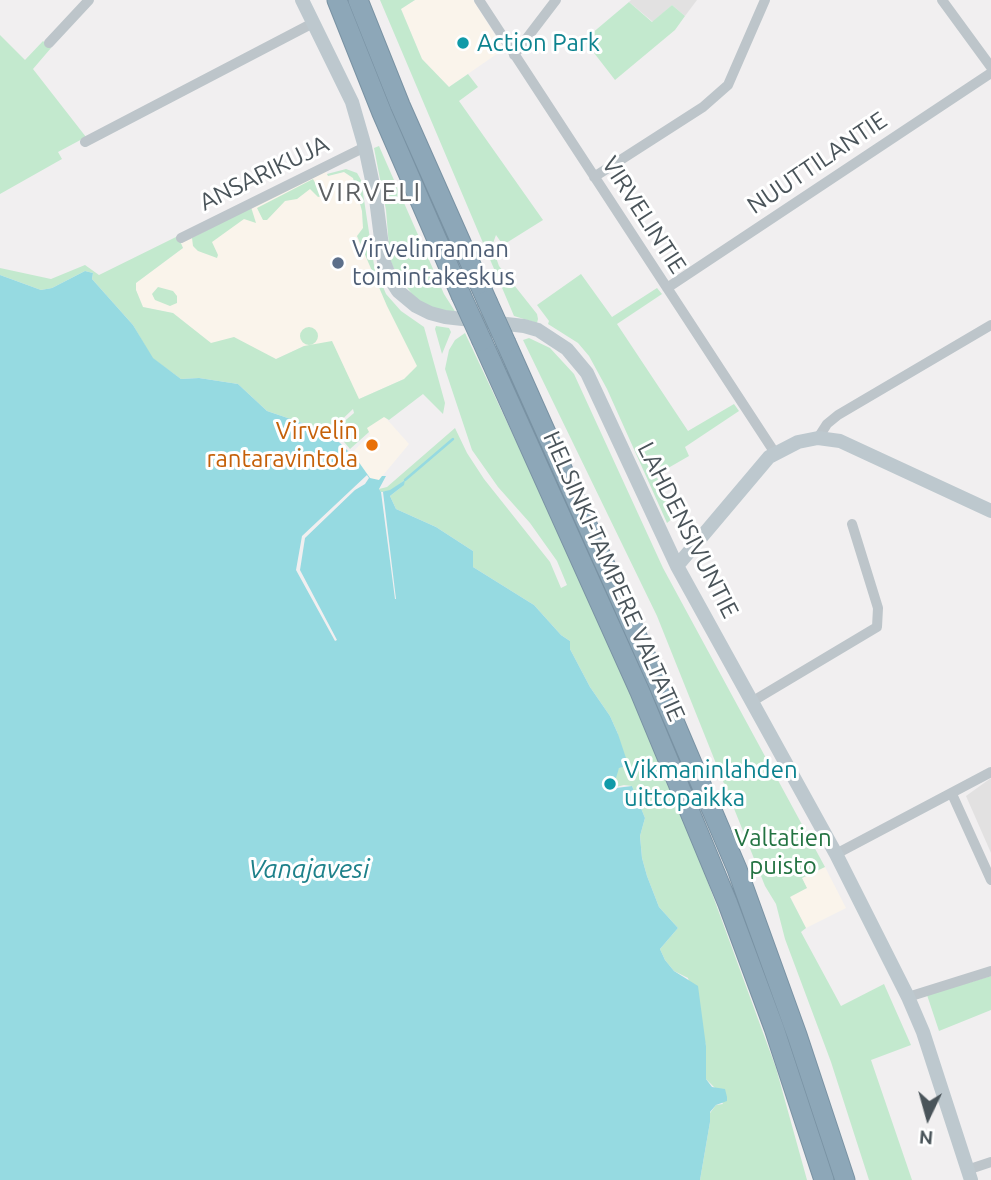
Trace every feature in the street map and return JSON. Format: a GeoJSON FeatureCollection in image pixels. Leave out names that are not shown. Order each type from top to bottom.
{"type":"FeatureCollection","features":[{"type":"Feature","properties":{"kind":"highway","name":"HELSINKI-TAMPERE VALTATIE"},"geometry":{"type":"LineString","coordinates":[[337,0],[382,113],[640,692],[728,904],[774,1028],[824,1180]]}},
{"type":"Feature","properties":{"kind":"highway","name":"HELSINKI-TAMPERE VALTATIE"},"geometry":{"type":"LineString","coordinates":[[358,0],[400,105],[660,688],[737,869],[797,1035],[845,1180]]}},
{"type":"Feature","properties":{"kind":"highway"},"geometry":{"type":"LineString","coordinates":[[802,1116],[812,1180]]}},
{"type":"Feature","properties":{"kind":"main road","name":"LAHDENSIVUNTIE"},"geometry":{"type":"LineString","coordinates":[[302,0],[352,102],[365,147],[386,271],[398,291],[430,317],[524,326],[538,330],[567,349],[587,373],[677,566],[836,854],[908,997],[923,1032],[969,1175]]}},
{"type":"Feature","properties":{"kind":"main road"},"geometry":{"type":"LineString","coordinates":[[677,566],[759,466],[775,453],[798,442],[818,438],[840,441],[991,511]]}},
{"type":"Feature","properties":{"kind":"street"},"geometry":{"type":"LineString","coordinates":[[49,43],[89,0]]}},
{"type":"Feature","properties":{"kind":"street","name":"VIRVELINTIE"},"geometry":{"type":"LineString","coordinates":[[479,0],[775,453]]}},
{"type":"Feature","properties":{"kind":"street"},"geometry":{"type":"LineString","coordinates":[[514,55],[556,0]]}},
{"type":"Feature","properties":{"kind":"street"},"geometry":{"type":"LineString","coordinates":[[594,177],[703,107],[727,85],[765,0]]}},
{"type":"Feature","properties":{"kind":"street"},"geometry":{"type":"LineString","coordinates":[[942,0],[991,67]]}},
{"type":"Feature","properties":{"kind":"street"},"geometry":{"type":"LineString","coordinates":[[85,142],[313,23]]}},
{"type":"Feature","properties":{"kind":"street","name":"NUUTTILANTIE"},"geometry":{"type":"LineString","coordinates":[[667,288],[991,73]]}},
{"type":"Feature","properties":{"kind":"street","name":"ANSARIKUJA"},"geometry":{"type":"LineString","coordinates":[[181,238],[365,147]]}},
{"type":"Feature","properties":{"kind":"street"},"geometry":{"type":"LineString","coordinates":[[818,438],[827,424],[838,415],[991,325]]}},
{"type":"Feature","properties":{"kind":"street"},"geometry":{"type":"LineString","coordinates":[[753,701],[877,627],[878,608],[852,524]]}},
{"type":"Feature","properties":{"kind":"street"},"geometry":{"type":"LineString","coordinates":[[836,854],[991,772]]}},
{"type":"Feature","properties":{"kind":"street"},"geometry":{"type":"LineString","coordinates":[[952,794],[991,880]]}},
{"type":"Feature","properties":{"kind":"street"},"geometry":{"type":"LineString","coordinates":[[908,997],[991,971]]}},
{"type":"Feature","properties":{"kind":"street"},"geometry":{"type":"LineString","coordinates":[[969,1175],[991,1162]]}},
{"type":"Feature","properties":{"kind":"shaded area"},"geometry":{"type":"Polygon","coordinates":[[[415,0],[473,0],[504,49],[449,87],[422,59],[401,9],[415,0]]]}},
{"type":"Feature","properties":{"kind":"shaded area"},"geometry":{"type":"Polygon","coordinates":[[[697,0],[685,16],[672,5],[653,22],[629,2],[697,0]]]}},
{"type":"Feature","properties":{"kind":"shaded area"},"geometry":{"type":"Polygon","coordinates":[[[323,163],[328,176],[344,172],[353,178],[362,211],[363,228],[357,237],[418,366],[404,379],[359,399],[304,346],[276,359],[255,350],[212,344],[173,313],[143,307],[136,290],[136,283],[183,248],[178,236],[323,163]]]}},
{"type":"Feature","properties":{"kind":"shaded area"},"geometry":{"type":"Polygon","coordinates":[[[384,416],[409,444],[379,480],[372,480],[351,454],[370,434],[366,428],[384,416]]]}},
{"type":"Feature","properties":{"kind":"shaded area"},"geometry":{"type":"Polygon","coordinates":[[[991,778],[991,853],[966,796],[991,778]]]}},
{"type":"Feature","properties":{"kind":"shaded area"},"geometry":{"type":"Polygon","coordinates":[[[825,867],[846,908],[806,928],[790,896],[807,888],[802,878],[825,867]]]}},
{"type":"Feature","properties":{"kind":"green space"},"geometry":{"type":"Polygon","coordinates":[[[380,0],[415,0],[401,9],[422,59],[449,87],[468,74],[478,87],[459,101],[543,220],[503,245],[496,235],[492,246],[499,266],[537,314],[537,323],[514,316],[380,0]]]}},
{"type":"Feature","properties":{"kind":"green space"},"geometry":{"type":"Polygon","coordinates":[[[629,2],[652,22],[672,5],[685,16],[675,30],[615,80],[584,40],[629,2]]]}},
{"type":"Feature","properties":{"kind":"green space"},"geometry":{"type":"Polygon","coordinates":[[[0,35],[25,60],[43,41],[51,48],[33,69],[86,137],[58,152],[62,159],[0,194],[0,35]]]}},
{"type":"Feature","properties":{"kind":"green space"},"geometry":{"type":"Polygon","coordinates":[[[379,146],[444,294],[456,313],[434,310],[423,304],[395,272],[390,259],[386,210],[374,148],[379,146]]]}},
{"type":"Feature","properties":{"kind":"green space"},"geometry":{"type":"Polygon","coordinates":[[[346,169],[357,173],[361,180],[374,265],[386,294],[401,311],[424,327],[445,403],[443,414],[423,394],[389,420],[384,417],[367,428],[369,432],[350,449],[334,430],[354,413],[353,409],[329,432],[267,411],[238,384],[199,378],[181,379],[152,358],[133,325],[92,279],[93,273],[85,271],[52,288],[41,290],[0,275],[0,268],[51,279],[85,265],[99,275],[178,236],[183,248],[136,283],[143,307],[173,313],[211,343],[234,337],[276,359],[304,346],[332,341],[359,399],[404,379],[417,366],[357,236],[363,228],[362,211],[353,178],[344,172],[328,176],[327,174],[346,169]]]}},
{"type":"Feature","properties":{"kind":"green space"},"geometry":{"type":"Polygon","coordinates":[[[313,179],[322,196],[318,197],[310,189],[297,199],[285,201],[267,220],[263,220],[257,208],[313,179]]]}},
{"type":"Feature","properties":{"kind":"green space"},"geometry":{"type":"Polygon","coordinates":[[[251,207],[256,223],[244,219],[212,242],[217,258],[198,251],[193,246],[192,238],[251,207]]]}},
{"type":"Feature","properties":{"kind":"green space"},"geometry":{"type":"Polygon","coordinates":[[[581,274],[612,317],[657,288],[662,294],[617,324],[688,431],[734,404],[739,411],[685,447],[689,456],[656,475],[673,518],[667,523],[607,389],[589,356],[578,343],[548,324],[549,321],[537,305],[581,274]]]}},
{"type":"Feature","properties":{"kind":"green space"},"geometry":{"type":"Polygon","coordinates":[[[158,287],[173,291],[177,296],[177,303],[170,306],[155,300],[152,294],[158,287]]]}},
{"type":"Feature","properties":{"kind":"green space"},"geometry":{"type":"Polygon","coordinates":[[[436,326],[449,328],[451,332],[442,354],[435,329],[436,326]]]}},
{"type":"Feature","properties":{"kind":"green space"},"geometry":{"type":"Polygon","coordinates":[[[309,327],[317,332],[318,336],[313,344],[309,345],[301,340],[300,336],[305,328],[309,327]]]}},
{"type":"Feature","properties":{"kind":"green space"},"geometry":{"type":"Polygon","coordinates":[[[465,333],[588,594],[680,806],[776,1068],[807,1180],[700,1180],[710,1113],[716,1105],[723,1104],[715,1088],[706,1079],[706,1046],[688,978],[674,971],[660,949],[678,928],[659,907],[647,876],[640,836],[645,818],[632,786],[608,789],[604,783],[613,777],[619,768],[618,734],[610,716],[590,687],[570,649],[570,641],[561,635],[534,605],[473,567],[473,551],[436,527],[396,509],[390,496],[405,480],[390,491],[381,492],[379,489],[387,487],[455,428],[484,479],[550,562],[561,588],[567,585],[557,561],[472,450],[445,369],[449,350],[455,340],[465,333]]]}},
{"type":"Feature","properties":{"kind":"green space","name":"Valtatien puisto"},"geometry":{"type":"Polygon","coordinates":[[[529,338],[550,348],[574,374],[663,568],[825,867],[802,878],[807,888],[790,897],[806,928],[801,932],[841,1006],[884,984],[911,1045],[871,1060],[912,1180],[869,1180],[831,1062],[785,939],[776,904],[765,886],[657,616],[523,340],[529,338]]]}},
{"type":"Feature","properties":{"kind":"green space"},"geometry":{"type":"Polygon","coordinates":[[[991,976],[991,1010],[939,1031],[927,995],[991,976]]]}},
{"type":"Feature","properties":{"kind":"water","name":"Vanajavesi"},"geometry":{"type":"Polygon","coordinates":[[[85,271],[93,273],[92,279],[133,325],[153,358],[181,379],[199,378],[238,384],[267,411],[329,432],[358,461],[370,478],[379,480],[386,476],[379,489],[381,492],[390,490],[405,480],[404,485],[390,496],[396,509],[436,527],[473,551],[473,567],[534,605],[561,635],[570,641],[570,649],[590,687],[610,716],[627,761],[626,766],[619,768],[616,778],[607,779],[605,783],[608,789],[632,786],[645,818],[640,836],[647,876],[659,907],[678,928],[660,949],[674,971],[698,986],[706,1046],[706,1079],[712,1087],[725,1089],[727,1097],[727,1101],[716,1105],[710,1112],[700,1180],[0,1180],[0,275],[41,290],[52,288],[85,271]]]}},
{"type":"Feature","properties":{"kind":"pier"},"geometry":{"type":"Polygon","coordinates":[[[367,475],[369,478],[365,484],[355,490],[305,538],[300,570],[337,640],[335,641],[296,570],[302,536],[367,475]]]}},
{"type":"Feature","properties":{"kind":"pier"},"geometry":{"type":"Polygon","coordinates":[[[383,492],[396,599],[395,599],[383,492]]]}},
{"type":"Feature","properties":{"kind":"waterway"},"geometry":{"type":"LineString","coordinates":[[405,480],[453,439]]}},
{"type":"Feature","properties":{"kind":"place","name":"Action Park"},"geometry":{"type":"Point","coordinates":[463,43]}},
{"type":"Feature","properties":{"kind":"place","name":"Virvelinrannan toimintakeskus"},"geometry":{"type":"Point","coordinates":[338,263]}},
{"type":"Feature","properties":{"kind":"place","name":"Virvelin rantaravintola"},"geometry":{"type":"Point","coordinates":[372,445]}},
{"type":"Feature","properties":{"kind":"place","name":"Vikmaninlahden uittopaikka"},"geometry":{"type":"Point","coordinates":[610,784]}},
{"type":"Feature","properties":{"kind":"district","name":"VIRVELI"},"geometry":{"type":"Point","coordinates":[370,192]}}]}
